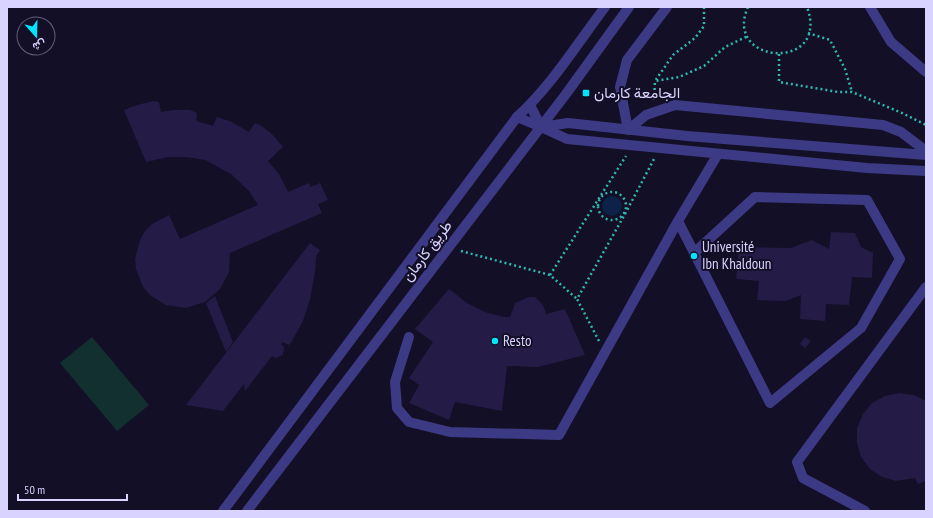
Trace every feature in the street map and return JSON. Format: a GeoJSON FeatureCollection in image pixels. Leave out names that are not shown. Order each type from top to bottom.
{"type":"FeatureCollection","features":[{"type":"Feature","properties":{"kind":"street","name":"طريق كارمان"},"geometry":{"type":"LineString","coordinates":[[223,511],[517,117],[530,105],[552,78],[604,7]]}},
{"type":"Feature","properties":{"kind":"street","name":"طريق كارمان"},"geometry":{"type":"LineString","coordinates":[[247,511],[541,127],[629,7]]}},
{"type":"Feature","properties":{"kind":"street"},"geometry":{"type":"LineString","coordinates":[[628,130],[620,87],[627,60],[667,7]]}},
{"type":"Feature","properties":{"kind":"street"},"geometry":{"type":"LineString","coordinates":[[870,7],[891,42],[926,72]]}},
{"type":"Feature","properties":{"kind":"street"},"geometry":{"type":"LineString","coordinates":[[530,105],[541,127]]}},
{"type":"Feature","properties":{"kind":"street"},"geometry":{"type":"LineString","coordinates":[[628,130],[646,114],[675,105],[883,125],[901,132],[926,151]]}},
{"type":"Feature","properties":{"kind":"street"},"geometry":{"type":"LineString","coordinates":[[517,117],[567,139],[867,168],[926,172]]}},
{"type":"Feature","properties":{"kind":"street"},"geometry":{"type":"LineString","coordinates":[[541,127],[568,123],[695,137],[926,155]]}},
{"type":"Feature","properties":{"kind":"street"},"geometry":{"type":"LineString","coordinates":[[409,337],[395,382],[397,408],[409,422],[450,432],[559,435],[678,220],[718,154]]}},
{"type":"Feature","properties":{"kind":"street"},"geometry":{"type":"LineString","coordinates":[[678,220],[694,253],[770,403],[861,328],[900,258],[867,200],[779,197],[755,197],[694,253]]}},
{"type":"Feature","properties":{"kind":"street"},"geometry":{"type":"LineString","coordinates":[[865,511],[803,478],[797,462],[926,288]]}},
{"type":"Feature","properties":{"kind":"path"},"geometry":{"type":"LineString","coordinates":[[652,112],[655,81],[673,55],[695,38],[704,26],[704,7]]}},
{"type":"Feature","properties":{"kind":"path"},"geometry":{"type":"LineString","coordinates":[[748,7],[744,20],[748,36],[761,50],[779,54],[788,53],[804,42],[808,34],[810,24],[807,7]]}},
{"type":"Feature","properties":{"kind":"path"},"geometry":{"type":"LineString","coordinates":[[808,34],[830,40],[845,68],[852,92]]}},
{"type":"Feature","properties":{"kind":"path"},"geometry":{"type":"LineString","coordinates":[[655,81],[680,77],[698,68],[725,48],[748,36]]}},
{"type":"Feature","properties":{"kind":"path"},"geometry":{"type":"LineString","coordinates":[[779,54],[779,82],[838,92],[852,92],[926,125]]}},
{"type":"Feature","properties":{"kind":"path"},"geometry":{"type":"LineString","coordinates":[[550,275],[633,146]]}},
{"type":"Feature","properties":{"kind":"path"},"geometry":{"type":"LineString","coordinates":[[576,299],[659,148]]}},
{"type":"Feature","properties":{"kind":"path"},"geometry":{"type":"LineString","coordinates":[[607,193],[619,194],[626,204],[624,214],[616,219],[610,220],[605,218],[600,214],[598,208],[600,198],[607,193]]}},
{"type":"Feature","properties":{"kind":"path"},"geometry":{"type":"LineString","coordinates":[[448,248],[550,275],[576,299],[605,352]]}},
{"type":"Feature","properties":{"kind":"green space"},"geometry":{"type":"Polygon","coordinates":[[[92,337],[149,405],[117,431],[60,363],[92,337]]]}},
{"type":"Feature","properties":{"kind":"water"},"geometry":{"type":"Polygon","coordinates":[[[612,196],[619,199],[622,206],[619,213],[612,216],[605,213],[602,206],[605,199],[612,196]]]}},
{"type":"Feature","properties":{"kind":"building"},"geometry":{"type":"Polygon","coordinates":[[[154,101],[159,102],[161,112],[190,110],[197,113],[196,121],[213,126],[217,117],[232,122],[249,132],[255,123],[260,125],[272,134],[283,147],[268,161],[279,174],[288,192],[309,183],[311,187],[320,183],[328,200],[318,204],[322,213],[230,253],[229,272],[220,289],[205,302],[186,308],[166,305],[150,295],[143,287],[136,269],[135,259],[140,240],[145,231],[152,224],[169,215],[180,239],[258,205],[249,191],[231,174],[205,160],[187,157],[168,157],[146,162],[124,110],[154,101]]]}},
{"type":"Feature","properties":{"kind":"building"},"geometry":{"type":"Polygon","coordinates":[[[831,232],[855,233],[861,247],[873,253],[872,278],[852,277],[849,305],[826,304],[825,321],[800,319],[801,295],[786,301],[757,300],[759,281],[736,279],[739,247],[791,248],[812,240],[829,249],[831,232]]]}},
{"type":"Feature","properties":{"kind":"building"},"geometry":{"type":"Polygon","coordinates":[[[310,243],[320,250],[316,257],[310,299],[303,321],[292,341],[289,345],[283,342],[281,344],[284,347],[283,355],[276,358],[272,356],[245,391],[244,384],[223,411],[186,405],[310,243]]]}},
{"type":"Feature","properties":{"kind":"building"},"geometry":{"type":"Polygon","coordinates":[[[449,289],[467,303],[485,312],[504,317],[510,317],[515,303],[529,297],[535,297],[543,305],[546,314],[565,309],[585,355],[538,367],[507,366],[502,411],[455,402],[449,420],[409,403],[419,385],[409,378],[433,342],[415,329],[449,289]]]}},
{"type":"Feature","properties":{"kind":"building"},"geometry":{"type":"Polygon","coordinates":[[[215,296],[233,342],[226,352],[206,303],[215,296]]]}},
{"type":"Feature","properties":{"kind":"building"},"geometry":{"type":"Polygon","coordinates":[[[805,337],[811,341],[805,348],[800,344],[805,337]]]}},
{"type":"Feature","properties":{"kind":"building"},"geometry":{"type":"Polygon","coordinates":[[[899,393],[914,395],[926,401],[926,481],[918,484],[915,478],[896,481],[882,477],[870,469],[861,457],[857,443],[857,428],[863,414],[872,403],[885,396],[899,393]]]}},
{"type":"Feature","properties":{"kind":"place","name":"الجامعة كارمان"},"geometry":{"type":"Point","coordinates":[586,93]}},
{"type":"Feature","properties":{"kind":"place","name":"Université Ibn Khaldoun"},"geometry":{"type":"Point","coordinates":[694,256]}},
{"type":"Feature","properties":{"kind":"place","name":"Resto"},"geometry":{"type":"Point","coordinates":[495,341]}}]}
